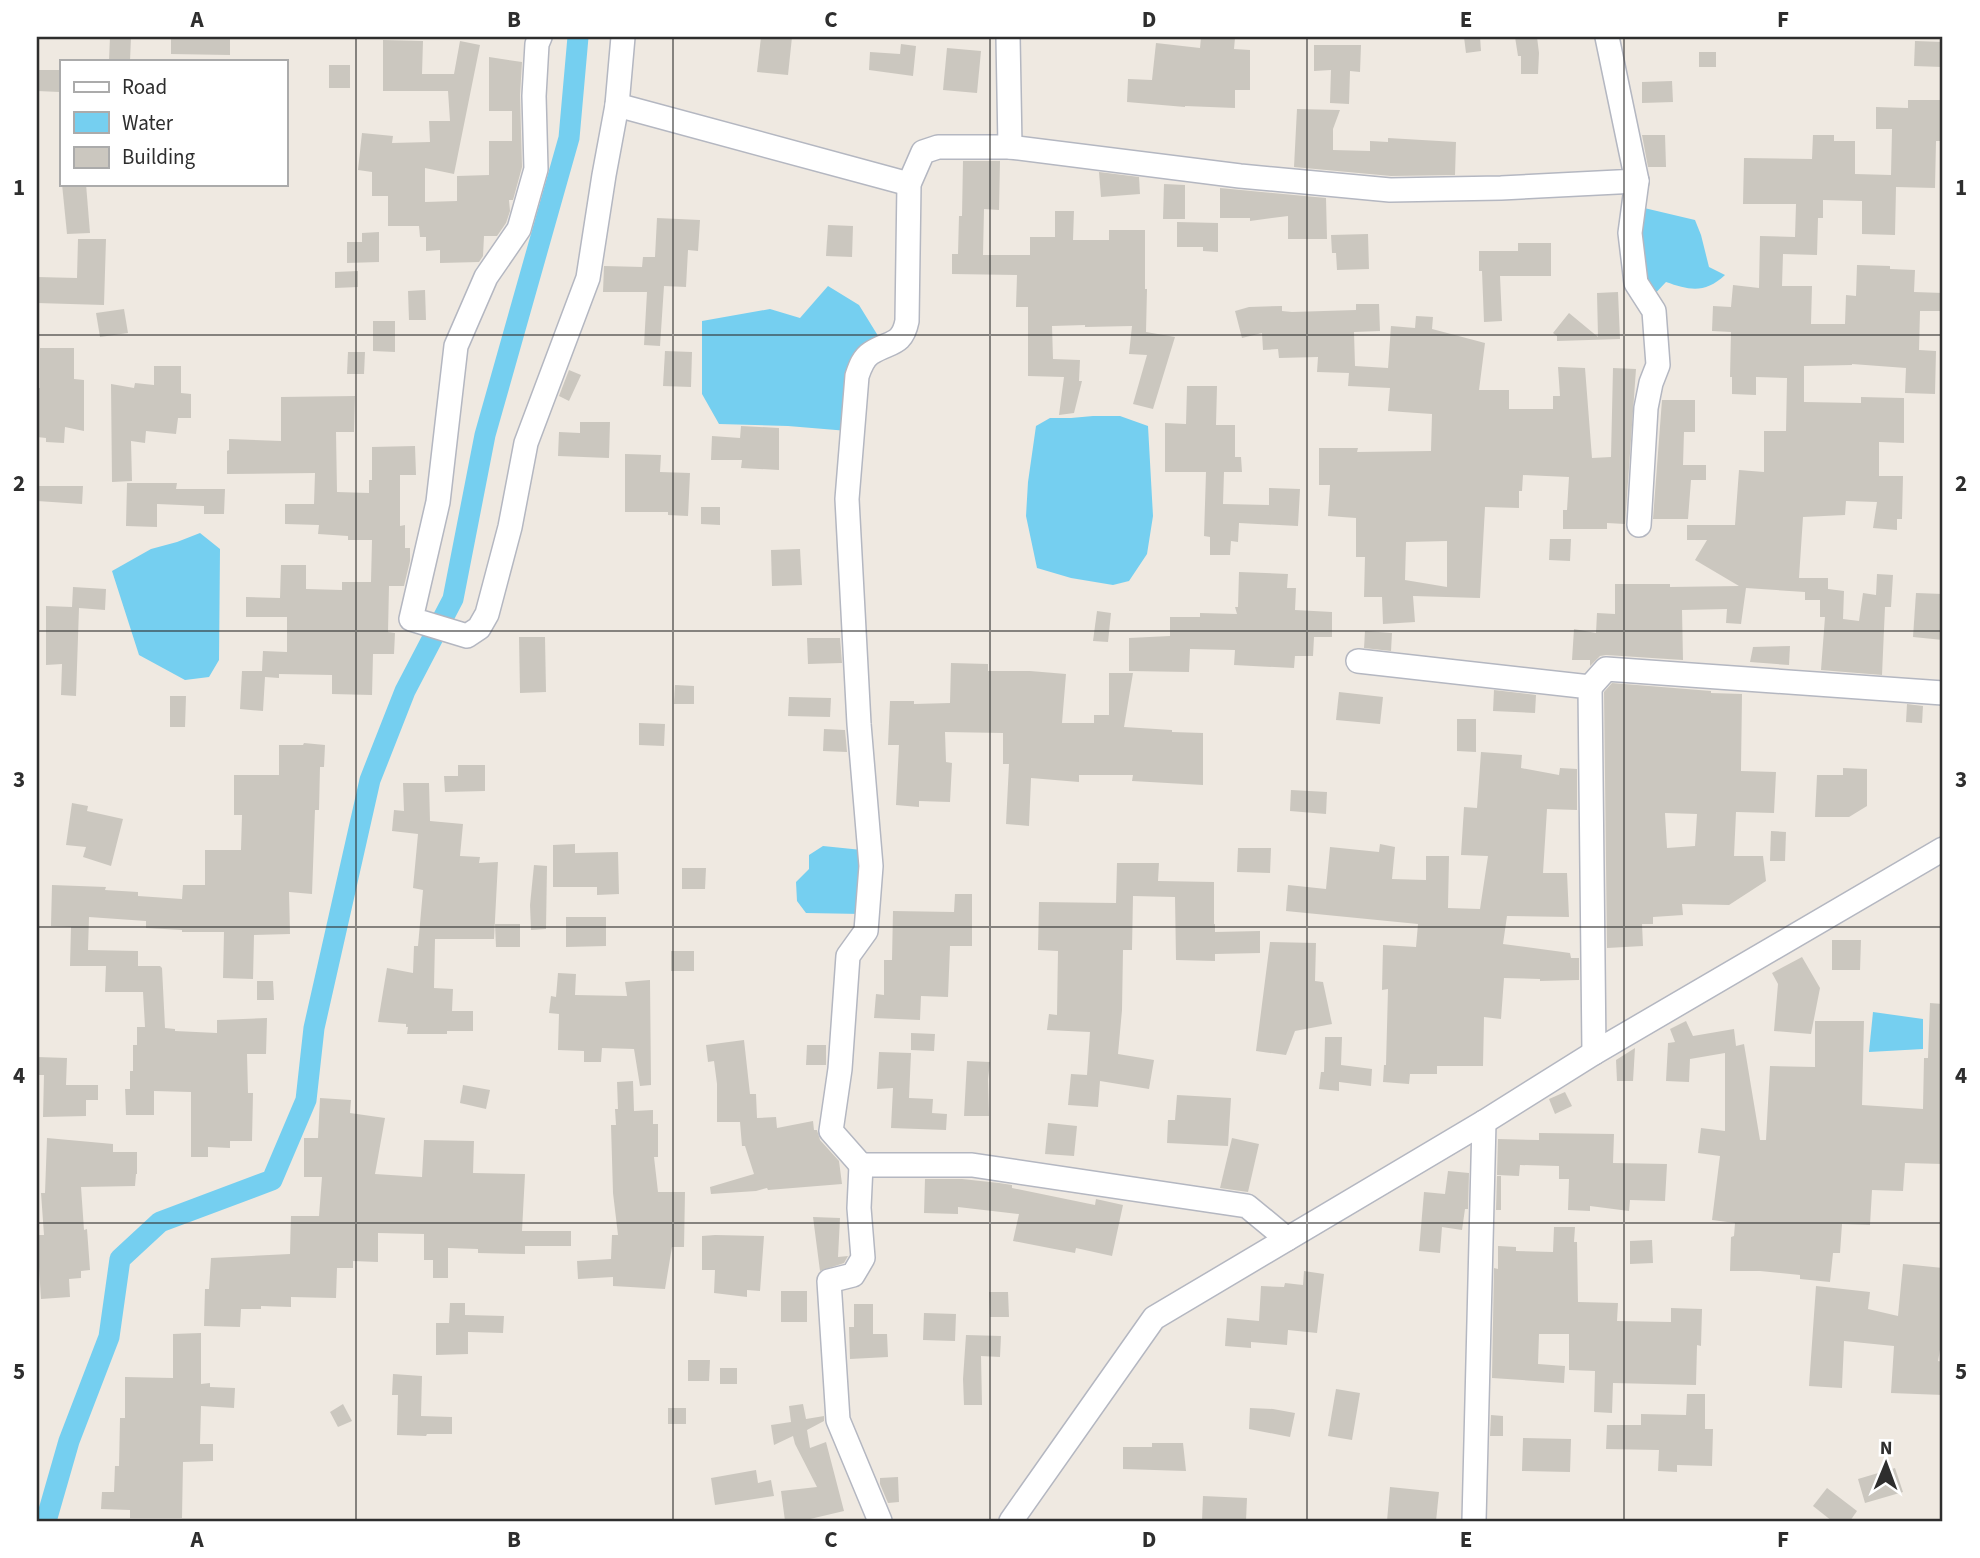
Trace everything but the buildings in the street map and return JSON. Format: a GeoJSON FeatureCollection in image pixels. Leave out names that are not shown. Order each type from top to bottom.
{"type":"FeatureCollection","features":[{"type":"Feature","properties":{"kind":"street"},"geometry":{"type":"LineString","coordinates":[[540,37],[537,44],[534,96],[536,169],[519,229],[486,276],[456,346],[438,502],[411,619],[467,636],[479,628],[487,614],[510,527],[526,443],[588,278],[617,105],[623,37]]}},
{"type":"Feature","properties":{"kind":"street"},"geometry":{"type":"LineString","coordinates":[[1007,37],[1010,147]]}},
{"type":"Feature","properties":{"kind":"street"},"geometry":{"type":"LineString","coordinates":[[1607,37],[1637,181],[1630,233],[1636,283],[1654,311],[1658,365],[1646,408],[1639,525]]}},
{"type":"Feature","properties":{"kind":"street"},"geometry":{"type":"LineString","coordinates":[[617,105],[909,184]]}},
{"type":"Feature","properties":{"kind":"street"},"geometry":{"type":"LineString","coordinates":[[880,1521],[838,1420],[829,1281],[853,1275],[863,1258],[859,1208],[862,1165],[831,1131],[840,1069],[848,956],[866,932],[871,866],[859,724],[847,499],[857,376],[861,363],[869,354],[896,342],[904,333],[907,321],[909,184],[923,152],[938,147],[1010,147],[1240,176],[1390,190],[1637,181]]}},
{"type":"Feature","properties":{"kind":"street"},"geometry":{"type":"LineString","coordinates":[[1358,661],[1590,687]]}},
{"type":"Feature","properties":{"kind":"street"},"geometry":{"type":"LineString","coordinates":[[1594,1053],[1590,687],[1606,669],[1943,693]]}},
{"type":"Feature","properties":{"kind":"street"},"geometry":{"type":"LineString","coordinates":[[1011,1521],[1154,1318],[1484,1122],[1594,1053],[1943,849]]}},
{"type":"Feature","properties":{"kind":"street"},"geometry":{"type":"LineString","coordinates":[[1474,1521],[1484,1122]]}},
{"type":"Feature","properties":{"kind":"street"},"geometry":{"type":"LineString","coordinates":[[862,1165],[972,1165],[1247,1206],[1287,1239]]}},
{"type":"Feature","properties":{"kind":"water"},"geometry":{"type":"Polygon","coordinates":[[[1640,207],[1695,220],[1709,267],[1725,275],[1711,285],[1697,289],[1666,282],[1650,299],[1635,256],[1640,207]]]}},
{"type":"Feature","properties":{"kind":"water"},"geometry":{"type":"Polygon","coordinates":[[[828,286],[859,305],[888,352],[867,375],[860,432],[719,424],[702,394],[702,321],[770,309],[800,318],[828,286]]]}},
{"type":"Feature","properties":{"kind":"water"},"geometry":{"type":"Polygon","coordinates":[[[1120,416],[1148,426],[1153,516],[1147,554],[1129,581],[1113,585],[1071,578],[1037,568],[1026,516],[1036,426],[1050,418],[1120,416]]]}},
{"type":"Feature","properties":{"kind":"water"},"geometry":{"type":"Polygon","coordinates":[[[200,533],[220,549],[219,660],[209,677],[185,680],[139,655],[112,571],[151,549],[200,533]]]}},
{"type":"Feature","properties":{"kind":"water"},"geometry":{"type":"Polygon","coordinates":[[[823,846],[862,850],[862,914],[806,913],[797,901],[796,882],[809,869],[809,855],[823,846]]]}},
{"type":"Feature","properties":{"kind":"water"},"geometry":{"type":"Polygon","coordinates":[[[1873,1012],[1923,1019],[1923,1049],[1869,1052],[1873,1012]]]}},
{"type":"Feature","properties":{"kind":"waterway"},"geometry":{"type":"LineString","coordinates":[[46,1521],[69,1441],[109,1337],[120,1259],[160,1222],[272,1180],[306,1100],[314,1028],[370,780],[405,691],[453,599],[485,435],[569,138],[578,37]]}}]}
